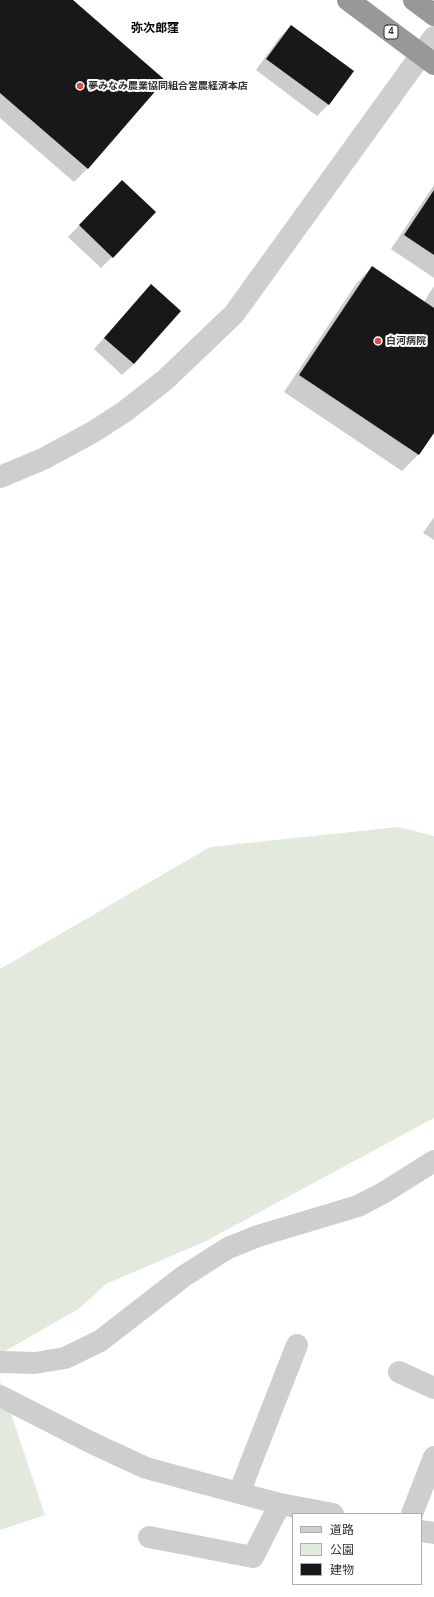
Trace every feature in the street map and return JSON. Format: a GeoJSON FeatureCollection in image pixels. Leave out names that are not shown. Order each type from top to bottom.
{"type":"FeatureCollection","features":[{"type":"Feature","properties":{"kind":"highway","name":"4"},"geometry":{"type":"LineString","coordinates":[[348,0],[428,60]]}},
{"type":"Feature","properties":{"kind":"highway"},"geometry":{"type":"LineString","coordinates":[[414,0],[434,15]]}},
{"type":"Feature","properties":{"kind":"street"},"geometry":{"type":"LineString","coordinates":[[0,477],[43,459],[94,432],[124,412],[165,380],[234,314],[428,60],[434,37]]}},
{"type":"Feature","properties":{"kind":"street"},"geometry":{"type":"LineString","coordinates":[[0,1362],[35,1362],[65,1358],[100,1340],[184,1276],[228,1248],[258,1236],[358,1206],[383,1193],[434,1161]]}},
{"type":"Feature","properties":{"kind":"street"},"geometry":{"type":"LineString","coordinates":[[239,1494],[297,1345]]}},
{"type":"Feature","properties":{"kind":"street"},"geometry":{"type":"LineString","coordinates":[[399,1372],[434,1388]]}},
{"type":"Feature","properties":{"kind":"street"},"geometry":{"type":"LineString","coordinates":[[0,1396],[90,1442],[146,1468],[239,1494],[328,1513]]}},
{"type":"Feature","properties":{"kind":"street"},"geometry":{"type":"LineString","coordinates":[[412,1513],[434,1457]]}},
{"type":"Feature","properties":{"kind":"street"},"geometry":{"type":"LineString","coordinates":[[149,1537],[253,1557],[280,1504]]}},
{"type":"Feature","properties":{"kind":"street"},"geometry":{"type":"LineString","coordinates":[[422,1531],[434,1533]]}},
{"type":"Feature","properties":{"kind":"green space"},"geometry":{"type":"Polygon","coordinates":[[[398,827],[434,836],[434,1118],[206,1241],[106,1284],[80,1308],[0,1354],[0,969],[210,847],[398,827]]]}},
{"type":"Feature","properties":{"kind":"green space"},"geometry":{"type":"Polygon","coordinates":[[[0,1381],[45,1515],[0,1530],[0,1381]]]}},
{"type":"Feature","properties":{"kind":"building","name":"夢みなみ農業協同組合営農経済本店"},"geometry":{"type":"Polygon","coordinates":[[[0,0],[73,0],[165,80],[88,169],[0,93],[0,0]]]}},
{"type":"Feature","properties":{"kind":"building"},"geometry":{"type":"Polygon","coordinates":[[[291,25],[354,71],[329,105],[266,59],[291,25]]]}},
{"type":"Feature","properties":{"kind":"building"},"geometry":{"type":"Polygon","coordinates":[[[122,180],[156,212],[113,258],[79,225],[122,180]]]}},
{"type":"Feature","properties":{"kind":"building"},"geometry":{"type":"Polygon","coordinates":[[[434,190],[434,255],[404,235],[434,190]]]}},
{"type":"Feature","properties":{"kind":"building","name":"白河病院"},"geometry":{"type":"Polygon","coordinates":[[[372,266],[434,308],[434,433],[419,455],[299,375],[372,266]]]}},
{"type":"Feature","properties":{"kind":"building"},"geometry":{"type":"Polygon","coordinates":[[[151,284],[181,311],[134,364],[104,338],[151,284]]]}},
{"type":"Feature","properties":{"kind":"place","name":"夢みなみ農業協同組合営農経済本店"},"geometry":{"type":"Point","coordinates":[80,86]}},
{"type":"Feature","properties":{"kind":"place","name":"白河病院"},"geometry":{"type":"Point","coordinates":[378,341]}},
{"type":"Feature","properties":{"kind":"district","name":"弥次郎窪"},"geometry":{"type":"Point","coordinates":[155,29]}}]}
